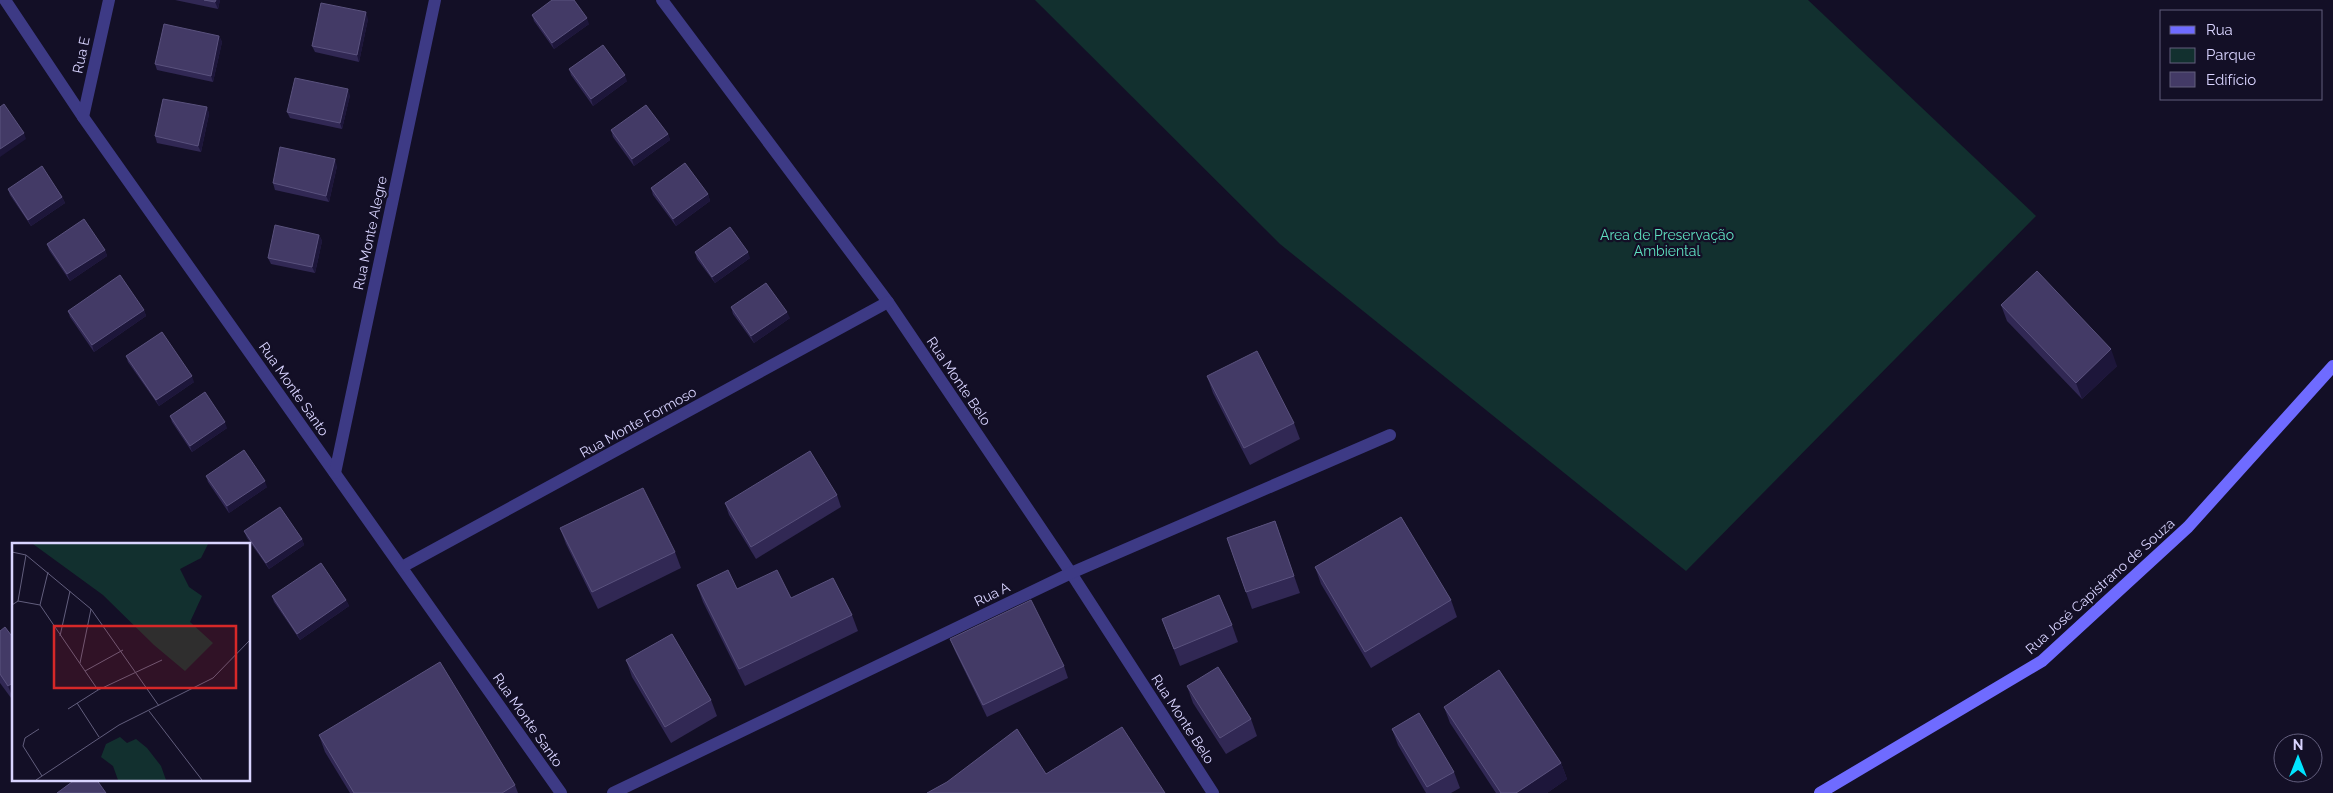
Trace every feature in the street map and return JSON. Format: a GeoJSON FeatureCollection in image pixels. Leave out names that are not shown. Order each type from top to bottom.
{"type":"FeatureCollection","features":[{"type":"Feature","properties":{"kind":"main road","name":"Rua José Capistrano de Souza"},"geometry":{"type":"LineString","coordinates":[[1820,793],[2042,662],[2188,527],[2333,366]]}},
{"type":"Feature","properties":{"kind":"street","name":"Rua Monte Santo"},"geometry":{"type":"LineString","coordinates":[[5,0],[83,117],[561,793]]}},
{"type":"Feature","properties":{"kind":"street","name":"Rua E"},"geometry":{"type":"LineString","coordinates":[[83,117],[109,0]]}},
{"type":"Feature","properties":{"kind":"street","name":"Rua Monte Alegre"},"geometry":{"type":"LineString","coordinates":[[335,473],[434,0]]}},
{"type":"Feature","properties":{"kind":"street","name":"Rua Monte Belo"},"geometry":{"type":"LineString","coordinates":[[662,0],[888,302],[1070,572],[1213,793]]}},
{"type":"Feature","properties":{"kind":"street","name":"Rua Monte Formoso"},"geometry":{"type":"LineString","coordinates":[[402,567],[888,302]]}},
{"type":"Feature","properties":{"kind":"street","name":"Rua A"},"geometry":{"type":"LineString","coordinates":[[613,793],[1070,572],[1390,435]]}},
{"type":"Feature","properties":{"kind":"green space","name":"Area de Preservação Ambiental"},"geometry":{"type":"Polygon","coordinates":[[[1035,0],[1808,0],[2036,216],[1686,571],[1280,244],[1035,0]]]}},
{"type":"Feature","properties":{"kind":"building"},"geometry":{"type":"Polygon","coordinates":[[[552,0],[574,0],[587,18],[552,43],[532,15],[552,0]]]}},
{"type":"Feature","properties":{"kind":"building"},"geometry":{"type":"Polygon","coordinates":[[[321,3],[366,12],[357,55],[312,46],[321,3]]]}},
{"type":"Feature","properties":{"kind":"building"},"geometry":{"type":"Polygon","coordinates":[[[164,24],[219,36],[211,76],[155,64],[164,24]]]}},
{"type":"Feature","properties":{"kind":"building"},"geometry":{"type":"Polygon","coordinates":[[[603,45],[625,75],[591,99],[569,69],[603,45]]]}},
{"type":"Feature","properties":{"kind":"building"},"geometry":{"type":"Polygon","coordinates":[[[295,78],[348,89],[340,123],[287,112],[295,78]]]}},
{"type":"Feature","properties":{"kind":"building"},"geometry":{"type":"Polygon","coordinates":[[[163,99],[207,107],[198,146],[155,136],[163,99]]]}},
{"type":"Feature","properties":{"kind":"building"},"geometry":{"type":"Polygon","coordinates":[[[4,104],[24,133],[0,149],[0,107],[4,104]]]}},
{"type":"Feature","properties":{"kind":"building"},"geometry":{"type":"Polygon","coordinates":[[[646,105],[668,134],[632,159],[611,130],[646,105]]]}},
{"type":"Feature","properties":{"kind":"building"},"geometry":{"type":"Polygon","coordinates":[[[280,147],[335,159],[326,196],[273,183],[280,147]]]}},
{"type":"Feature","properties":{"kind":"building"},"geometry":{"type":"Polygon","coordinates":[[[685,163],[708,194],[673,219],[651,188],[685,163]]]}},
{"type":"Feature","properties":{"kind":"building"},"geometry":{"type":"Polygon","coordinates":[[[42,166],[62,197],[28,220],[8,189],[42,166]]]}},
{"type":"Feature","properties":{"kind":"building"},"geometry":{"type":"Polygon","coordinates":[[[84,219],[105,250],[67,274],[47,244],[84,219]]]}},
{"type":"Feature","properties":{"kind":"building"},"geometry":{"type":"Polygon","coordinates":[[[275,225],[319,235],[312,267],[268,258],[275,225]]]}},
{"type":"Feature","properties":{"kind":"building"},"geometry":{"type":"Polygon","coordinates":[[[730,227],[748,252],[712,277],[695,252],[730,227]]]}},
{"type":"Feature","properties":{"kind":"building"},"geometry":{"type":"Polygon","coordinates":[[[2037,271],[2111,349],[2076,383],[2001,305],[2037,271]]]}},
{"type":"Feature","properties":{"kind":"building"},"geometry":{"type":"Polygon","coordinates":[[[120,275],[144,310],[92,345],[68,311],[120,275]]]}},
{"type":"Feature","properties":{"kind":"building"},"geometry":{"type":"Polygon","coordinates":[[[766,283],[787,312],[751,336],[731,307],[766,283]]]}},
{"type":"Feature","properties":{"kind":"building"},"geometry":{"type":"Polygon","coordinates":[[[162,332],[192,376],[156,400],[126,356],[162,332]]]}},
{"type":"Feature","properties":{"kind":"building"},"geometry":{"type":"Polygon","coordinates":[[[1257,351],[1294,423],[1244,448],[1207,376],[1257,351]]]}},
{"type":"Feature","properties":{"kind":"building"},"geometry":{"type":"Polygon","coordinates":[[[205,392],[225,422],[190,446],[170,416],[205,392]]]}},
{"type":"Feature","properties":{"kind":"building"},"geometry":{"type":"Polygon","coordinates":[[[244,450],[265,481],[227,506],[206,476],[244,450]]]}},
{"type":"Feature","properties":{"kind":"building"},"geometry":{"type":"Polygon","coordinates":[[[810,451],[837,495],[751,547],[725,503],[810,451]]]}},
{"type":"Feature","properties":{"kind":"building"},"geometry":{"type":"Polygon","coordinates":[[[643,488],[675,552],[592,592],[560,528],[643,488]]]}},
{"type":"Feature","properties":{"kind":"building"},"geometry":{"type":"Polygon","coordinates":[[[280,507],[302,539],[266,563],[244,531],[280,507]]]}},
{"type":"Feature","properties":{"kind":"building"},"geometry":{"type":"Polygon","coordinates":[[[1401,517],[1451,600],[1365,652],[1315,567],[1401,517]]]}},
{"type":"Feature","properties":{"kind":"building"},"geometry":{"type":"Polygon","coordinates":[[[1275,521],[1294,576],[1246,592],[1227,538],[1275,521]]]}},
{"type":"Feature","properties":{"kind":"building"},"geometry":{"type":"Polygon","coordinates":[[[321,563],[346,600],[297,634],[272,596],[321,563]]]}},
{"type":"Feature","properties":{"kind":"building"},"geometry":{"type":"Polygon","coordinates":[[[728,570],[737,589],[777,570],[791,598],[833,578],[852,615],[739,669],[697,585],[728,570]]]}},
{"type":"Feature","properties":{"kind":"building"},"geometry":{"type":"Polygon","coordinates":[[[1219,595],[1232,625],[1174,649],[1162,619],[1219,595]]]}},
{"type":"Feature","properties":{"kind":"building"},"geometry":{"type":"Polygon","coordinates":[[[1031,600],[1064,666],[983,705],[950,639],[1031,600]]]}},
{"type":"Feature","properties":{"kind":"building"},"geometry":{"type":"Polygon","coordinates":[[[5,627],[12,636],[12,683],[8,686],[0,674],[0,631],[5,627]]]}},
{"type":"Feature","properties":{"kind":"building"},"geometry":{"type":"Polygon","coordinates":[[[672,634],[711,700],[665,727],[626,660],[672,634]]]}},
{"type":"Feature","properties":{"kind":"building"},"geometry":{"type":"Polygon","coordinates":[[[440,662],[515,785],[502,793],[354,793],[319,735],[440,662]]]}},
{"type":"Feature","properties":{"kind":"building"},"geometry":{"type":"Polygon","coordinates":[[[1218,667],[1251,719],[1220,738],[1187,686],[1218,667]]]}},
{"type":"Feature","properties":{"kind":"building"},"geometry":{"type":"Polygon","coordinates":[[[1499,670],[1561,763],[1516,793],[1501,793],[1444,707],[1499,670]]]}},
{"type":"Feature","properties":{"kind":"building"},"geometry":{"type":"Polygon","coordinates":[[[1419,713],[1454,772],[1427,787],[1392,729],[1419,713]]]}},
{"type":"Feature","properties":{"kind":"building"},"geometry":{"type":"Polygon","coordinates":[[[1122,727],[1165,793],[927,793],[947,782],[1017,729],[1046,774],[1122,727]]]}},
{"type":"Feature","properties":{"kind":"building"},"geometry":{"type":"Polygon","coordinates":[[[75,780],[97,780],[106,793],[57,793],[75,780]]]}}]}
